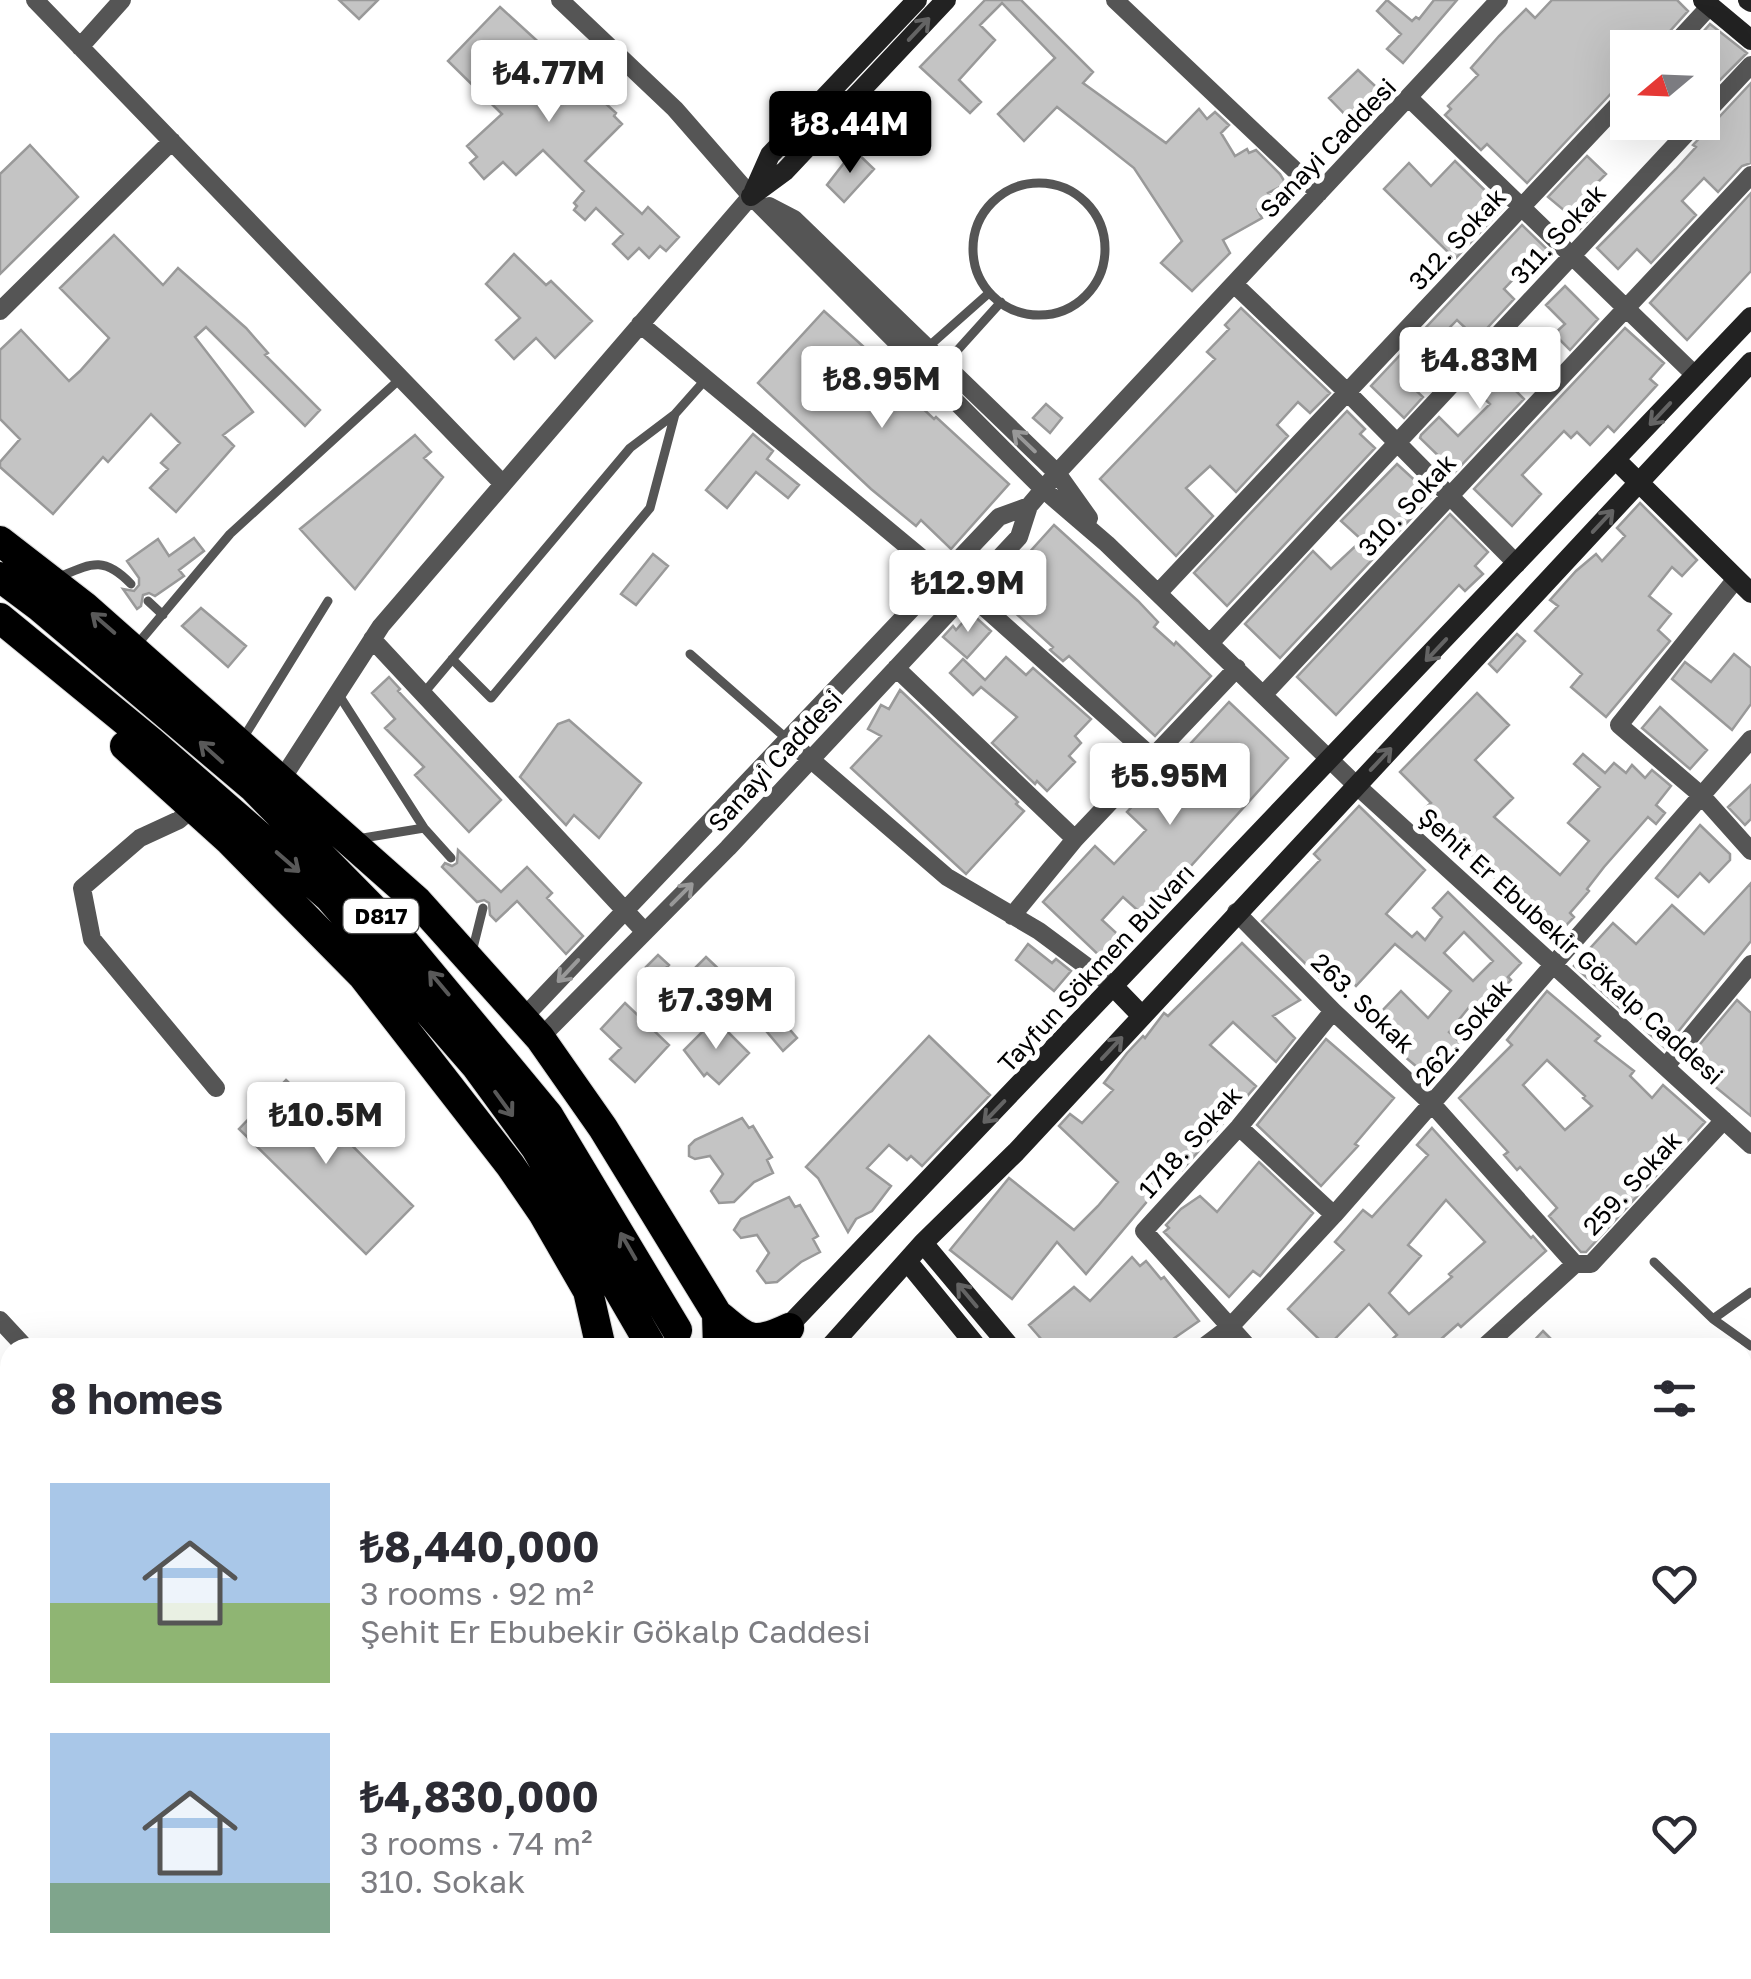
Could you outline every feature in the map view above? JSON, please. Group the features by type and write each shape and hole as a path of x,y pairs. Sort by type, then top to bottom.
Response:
{"highway":[{"path":"0,541 134,650 417,900 531,1028 603,1128 717,1314 749,1338"},
{"name":"D817","path":"0,577 253,787 396,932 548,1115 664,1337 476,1066 329,897 150,741 0,618"},
{"path":"0,626 57,685 230,840 363,976 543,1213 588,1291 599,1338"},
{"path":"588,1291 591,1320 588,1338"},
{"path":"717,1314 718,1338"},
{"path":"768,1338 789,1328"}],"main road":[{"path":"751,196 770,155 917,0"},
{"path":"751,196 785,171 946,0"},
{"path":"1706,3 1751,40"},
{"name":"Tayfun Sökmen Bulvarı","path":"777,1338 1751,318"},
{"path":"837,1338 923,1242 1016,1152 1751,362"},
{"path":"1616,460 1744,586"},
{"path":"1517,564 1540,588"},
{"path":"1113,986 1141,1015"},
{"path":"923,1242 1003,1338"},
{"path":"907,1261 970,1338"}],"street":[{"path":"34,0 502,483"},
{"path":"80,48 122,0"},
{"path":"560,0 675,109 751,196 1044,489 1107,544"},
{"path":"1115,0 1319,194"},
{"name":"Sanayi Caddesi","path":"531,1028 625,910 999,517 1028,506 1499,0"},
{"path":"1685,30 1706,3"},
{"path":"1720,98 1751,65"},
{"path":"1410,99 1696,376"},
{"name":"312. Sokak","path":"1158,592 1610,113"},
{"name":"311. Sokak","path":"1210,642 1680,140"},
{"path":"0,311 172,141"},
{"name":"310. Sokak","path":"1264,694 1751,175"},
{"path":"282,779 372,640 502,483 751,196"},
{"path":"751,196 794,219 945,364 1057,474 1107,544"},
{"path":"1234,284 1348,392 1517,564"},
{"path":"640,324 942,576 967,592 1152,757"},
{"name":"Sanayi Caddesi","path":"531,1028 645,932 810,760 1019,537 1028,506"},
{"name":"Şehit Er Ebubekir Gökalp Caddesi","path":"1107,544 1356,785 1751,1145"},
{"path":"1744,586 1618,726 1701,796 1751,851"},
{"path":"372,640 645,932"},
{"path":"896,668 1075,839"},
{"path":"1012,916 1075,839 1237,668"},
{"path":"787,738 947,877 1039,931 1113,986"},
{"name":"262. Sokak","path":"1215,1338 1230,1327 1433,1105 1751,739"},
{"path":"193,808 179,820 140,838 82,888 92,939 216,1088"},
{"name":"263. Sokak","path":"1236,912 1433,1105 1575,1264"},
{"path":"1666,1066 1751,964"},
{"name":"1718. Sokak","path":"1240,1338 1144,1230 1239,1127 1333,1011"},
{"name":"259. Sokak","path":"1494,1338 1575,1264 1592,1264 1724,1120"},
{"path":"1239,1127 1334,1215"}],"lane":[{"path":"1042,183 1063,187 1082,198 1100,225 1104,257 1098,278 1086,296 1048,315 1026,314 1001,302 989,293 978,274 973,252 975,231 984,210 1000,195 1020,185 1042,183"},
{"path":"928,348 989,293"},
{"path":"945,364 1001,302"},
{"path":"134,650 230,534 402,378"},
{"path":"423,694 630,448 676,414 706,379"},
{"path":"452,660 492,698 650,508 676,414"},
{"path":"51,581 84,566 102,564 114,566 131,584"},
{"path":"148,601 162,615"},
{"path":"240,743 328,601"},
{"path":"690,654 787,738"},
{"path":"337,692 424,828 450,858"},
{"path":"350,840 424,828"},
{"path":"470,960 483,908"},
{"path":"1654,1262 1740,1338"},
{"path":"1714,1319 1751,1292"}],"building":[{"path":"339,0 378,0 359,19"},
{"path":"985,0 1021,0 1093,72 1083,83 1166,143 1199,109 1207,119 1215,112 1229,125 1221,133 1235,156 1247,149 1249,153 1256,150 1280,174 1286,184 1268,193 1273,201 1257,209 1262,218 1223,240 1230,253 1192,291 1161,263 1182,241 1134,168 1057,107 1024,141 998,114 1055,58 1002,3 980,25 995,40 959,80 981,102 970,113 920,67"},
{"path":"1387,0 1412,21 1419,19 1434,0 1457,0 1403,63 1387,49 1401,34 1377,11"},
{"path":"1552,0 1677,0 1688,11 1671,30 1610,30 1610,95 1527,183 1487,144 1481,150 1445,115 1451,109 1448,106 1478,75 1471,68 1499,36 1526,9 1535,18"},
{"path":"500,7 616,113 614,116 622,124 585,161 642,214 648,207 679,237 666,251 660,246 649,258 639,248 628,259 613,244 623,234 596,208 585,220 574,210 574,203 584,191 543,150 516,175 503,162 484,179 470,163 477,157 467,146 502,114 448,61"},
{"path":"1720,32 1747,53 1720,80"},
{"path":"1358,70 1389,99 1359,129 1329,98"},
{"path":"1751,83 1751,163 1742,166 1718,192 1704,178 1682,201 1696,215 1651,263 1637,249 1618,269 1597,248 1676,169 1698,140 1720,140 1720,116"},
{"path":"30,145 78,197 0,274 0,174"},
{"path":"854,150 874,169 844,202 827,185"},
{"path":"1587,156 1606,174 1583,197 1597,211 1577,232 1566,221 1571,216 1548,197"},
{"path":"1455,161 1503,208 1455,259 1384,189 1409,163 1431,186"},
{"path":"1751,193 1751,271 1687,340 1650,303"},
{"path":"1522,225 1554,256 1536,276 1526,266 1504,289 1514,299 1477,339 1457,320 1430,348 1436,354 1408,383 1423,397 1404,418 1371,386"},
{"path":"114,235 163,285 178,268 246,328 268,353 265,355 320,410 305,426 206,327 195,337 253,412 223,435 234,446 176,512 150,488 168,469 161,463 180,443 151,414 108,462 103,457 53,514 0,467 20,439 0,419 0,350 21,330 69,381 80,371 109,338 60,288"},
{"path":"514,254 546,285 551,281 592,321 555,358 536,338 514,359 496,340 520,318 486,284"},
{"path":"1565,286 1598,319 1570,350 1554,334 1565,324 1546,305"},
{"path":"1241,308 1330,393 1310,413 1298,402 1277,425 1288,436 1236,492 1210,466 1186,488 1213,516 1176,556 1100,479 1215,359 1207,352 1229,329 1225,325"},
{"path":"824,311 906,385 902,389 934,419 1009,484 951,549 921,520 916,526 871,489 758,383"},
{"path":"1625,328 1664,363 1650,379 1657,385 1614,432 1608,426 1590,445 1577,432 1571,438 1564,431 1522,475 1541,494 1512,526 1474,489"},
{"path":"1508,343 1528,362 1508,383 1524,399 1455,472 1421,435 1439,417 1458,436 1490,404 1471,386"},
{"path":"1046,404 1062,418 1050,433 1033,418"},
{"path":"1347,411 1365,429 1360,434 1375,448 1227,606 1194,573"},
{"path":"753,434 773,451 767,459 799,485 788,498 756,472 727,508 706,490"},
{"path":"415,435 431,452 424,458 443,477 355,589 300,529"},
{"path":"1397,464 1432,496 1280,658 1245,624 1313,551 1331,569 1362,540 1341,521"},
{"path":"1640,503 1697,560 1682,576 1672,567 1649,596 1671,614 1658,630 1670,641 1606,717 1571,687 1582,674 1535,631 1558,606 1550,600 1576,571 1596,554 1602,561 1625,536 1617,528"},
{"path":"1450,514 1488,552 1475,566 1483,574 1465,591 1459,585 1336,715 1297,677"},
{"path":"1054,525 1138,601 1158,622 1154,627 1211,676 1155,736 1069,656 1063,661 1011,609 1008,612 990,596"},
{"path":"194,538 204,551 179,570 184,576 155,596 143,595 137,609 123,589 134,591 139,585 139,578 127,561 158,539 169,556"},
{"path":"653,554 668,566 636,605 621,594"},
{"path":"201,608 246,646 228,667 182,626"},
{"path":"971,613 991,631 967,658 943,637 953,626 956,630"},
{"path":"1517,634 1525,641 1497,672 1489,664"},
{"path":"1734,654 1751,668 1751,704 1732,730 1672,679 1685,662 1711,682"},
{"path":"1006,657 1026,675 1033,668 1091,719 1075,736 1081,743 1069,756 1075,762 1047,791 992,743 1017,717 981,687 973,695 950,673 963,659 985,680"},
{"path":"389,677 501,800 469,832 415,775 424,767 385,728 395,719 372,693"},
{"path":"900,690 1024,811 966,874 851,768 881,736 868,729 881,705 889,709"},
{"path":"1477,693 1509,725 1475,760 1513,798 1494,817 1560,875 1589,841 1568,823 1600,787 1574,764 1583,754 1605,773 1614,763 1626,773 1632,765 1645,778 1652,770 1671,786 1656,805 1665,813 1656,824 1648,817 1604,867 1570,913 1574,917 1555,937 1496,887 1500,883 1425,808 1431,803 1400,772"},
{"path":"1229,702 1288,758 1145,917 1123,897 1102,920 1125,941 1106,962 1043,902 1095,846 1114,864 1146,830 1127,812"},
{"path":"1660,707 1707,750 1690,769 1642,728"},
{"path":"569,720 641,783 599,838 574,815 566,825 520,777 558,724"},
{"path":"1751,785 1751,819 1745,825 1728,807"},
{"path":"1359,806 1425,870 1386,914 1412,937 1417,932 1425,940 1442,917 1433,908 1448,892 1521,963 1508,977 1511,980 1478,1014 1470,1006 1449,1032 1460,1042 1430,1078 1391,1045 1401,1033 1380,1013 1401,991 1428,1018 1451,991 1395,944 1356,986 1339,970 1326,984 1262,921 1320,860 1314,854","holes":["1464,932 1493,961 1473,981 1444,953"]},
{"path":"1700,825 1730,854 1730,860 1709,882 1700,873 1678,897 1656,878"},
{"path":"458,850 501,892 527,867 552,893 547,898 583,936 566,954 517,901 496,921 490,915 489,903 477,902 442,867 445,863 457,863"},
{"path":"1751,883 1751,941 1665,1048 1626,1005 1622,1010 1574,966 1613,923 1636,944 1672,905 1704,934"},
{"path":"1242,943 1300,1000 1273,1016 1295,1038 1276,1062 1233,1022 1210,1045 1256,1086 1182,1170 1177,1166 1086,1274 1057,1242 1012,1299 950,1250 1009,1178 1074,1230 1098,1206 1118,1182 1059,1126 1070,1114 1082,1123 1113,1090 1104,1083 1127,1053 1145,1038 1164,1013 1168,1016"},
{"path":"1028,944 1052,963 1056,959 1071,971 1054,991 1016,960"},
{"path":"658,955 669,965 657,977 646,967"},
{"path":"706,957 744,993 724,1013 686,977"},
{"path":"1547,991 1600,1036 1595,1041 1634,1071 1630,1076 1652,1098 1663,1085 1705,1122 1586,1252 1581,1252 1549,1216 1557,1208 1520,1167 1517,1170 1504,1155 1508,1152 1459,1098 1512,1045 1507,1040","holes":["1547,1060 1592,1106 1565,1130 1523,1085"]},
{"path":"1737,1000 1751,1013 1751,1116 1685,1062"},
{"path":"766,1002 797,1038 783,1051 752,1014"},
{"path":"625,1003 669,1045 635,1082 610,1059 621,1048 601,1029"},
{"path":"715,1019 749,1053 719,1084 707,1073 704,1076 684,1050"},
{"path":"929,1036 990,1095 922,1166 889,1145 867,1168 891,1186 872,1211 856,1219 848,1232 818,1178 806,1167"},
{"path":"1326,1039 1394,1098 1321,1186 1257,1125"},
{"path":"286,1080 413,1206 366,1254 239,1129"},
{"path":"742,1118 749,1128 753,1126 772,1157 767,1160 773,1173 754,1182 734,1202 719,1203 711,1191 723,1174 710,1156 689,1156 689,1146"},
{"path":"1432,1128 1546,1251 1461,1327 1458,1324 1442,1338 1394,1338 1397,1335 1369,1304 1336,1338 1318,1338 1288,1309 1344,1250 1335,1242 1363,1210 1372,1217 1428,1155 1417,1145","holes":["1446,1200 1485,1242 1449,1274 1452,1277 1409,1314 1389,1293 1421,1256 1408,1245"]},
{"path":"1259,1162 1313,1213 1260,1276 1253,1271 1229,1297 1164,1232 1181,1209 1200,1196 1217,1212"},
{"path":"789,1197 795,1207 800,1205 818,1236 813,1239 820,1252 777,1282 766,1283 757,1271 769,1253 757,1235 741,1238 734,1230 741,1219"},
{"path":"1132,1257 1140,1266 1146,1261 1161,1279 1164,1277 1199,1321 1174,1338 1040,1338 1029,1325 1074,1287 1090,1301"}]}
